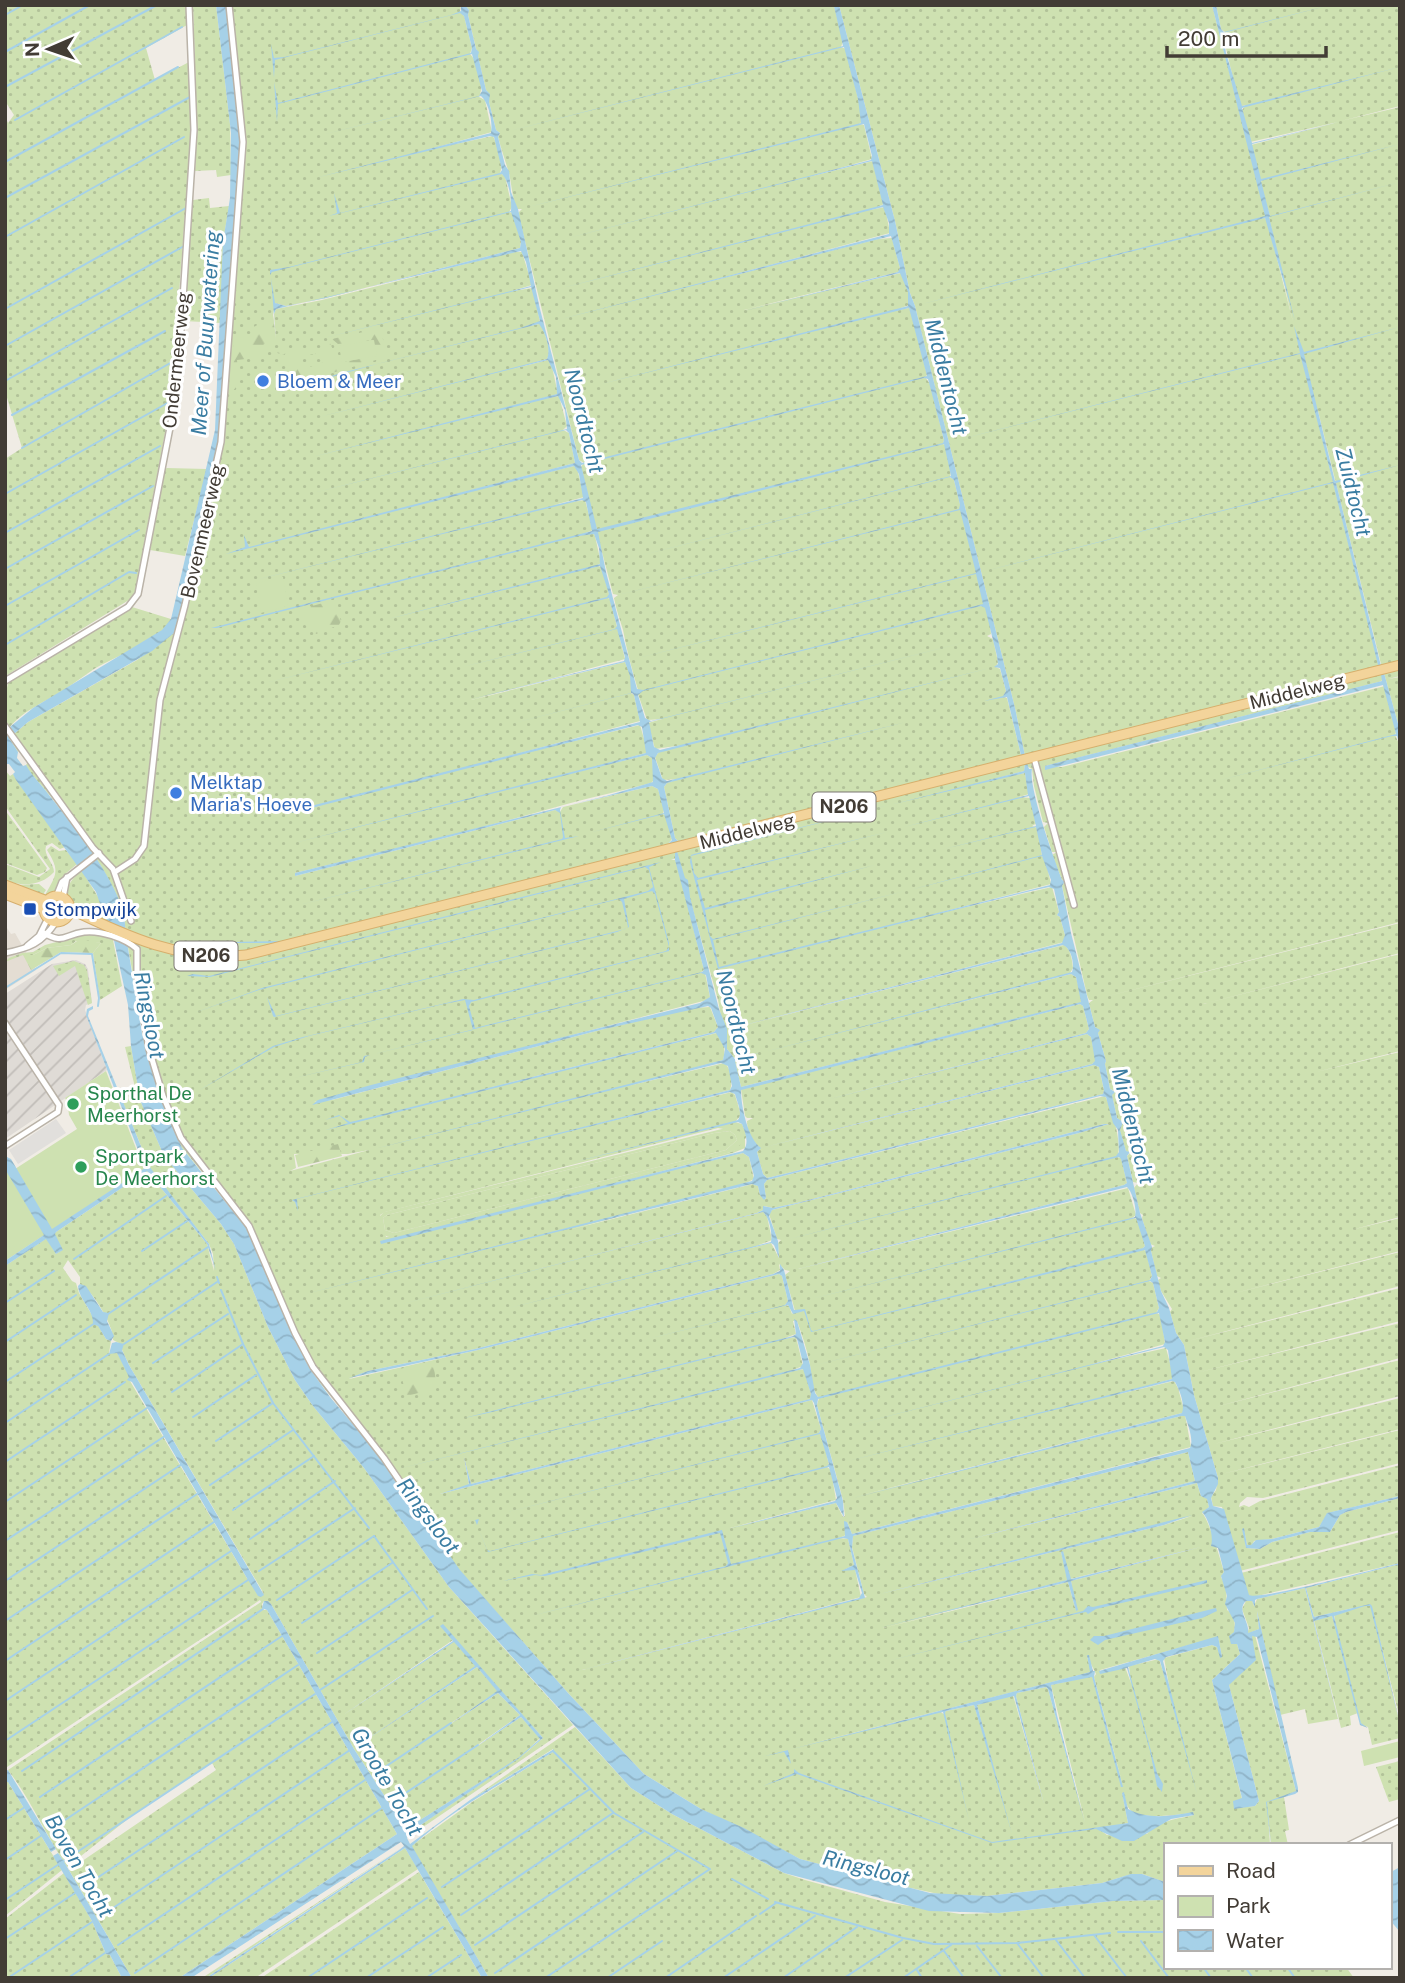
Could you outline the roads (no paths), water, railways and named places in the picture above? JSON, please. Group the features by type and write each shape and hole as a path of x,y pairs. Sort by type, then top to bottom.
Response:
{"main road":[{"name":"Middelweg","path":"68,914 127,939 192,955 229,957 266,951 1400,665"},
{"path":"5,885 52,908"},
{"path":"5,894 68,914"},
{"name":"N206","path":"52,908 68,914"}],"street":[{"name":"Ondermeerweg","path":"5,681 128,607 138,594 177,391 194,130 189,5"},
{"name":"Bovenmeerweg","path":"115,872 138,857 144,846 160,700 185,605 219,452 243,158 242,112 229,5"},
{"path":"7,730 96,855 115,872 131,920"},
{"path":"1034,758 1074,905"},
{"path":"6,953 24,947 45,933 52,908 67,877 96,855"},
{"path":"45,933 62,940 81,932 111,933"},
{"path":"127,939 138,951 137,975 152,1060 181,1139 250,1226 295,1333 313,1367 379,1451 414,1502"},
{"path":"5,1023 58,1105 58,1112 5,1146"},
{"path":"1353,1843 1400,1820"}],"water":[{"path":"216,5 227,5 240,158 217,454 181,612 174,633 152,651 28,722 14,734 11,732 7,735 18,752 17,758 23,766 26,765 84,841 118,897 124,915 142,1033 161,1099 182,1148 248,1230 296,1342 310,1369 330,1397 377,1453 460,1570 568,1693 644,1774 701,1809 744,1828 800,1859 930,1893 987,1896 1102,1883 1131,1874 1142,1874 1164,1882 1164,1900 1113,1901 999,1913 929,1911 784,1873 672,1814 631,1788 449,1587 364,1468 313,1406 295,1380 268,1327 234,1244 221,1224 164,1156 140,1100 131,1046 128,1005 110,922 105,918 96,892 16,780 13,774 15,772 9,764 5,764 5,731 33,708 162,630 171,619 215,430 223,242 230,198 231,133"},
{"path":"461,5 465,5 469,10 476,49 479,52 486,90 490,94 489,102 496,130 500,133 498,137 509,171 511,192 518,209 540,309 579,460 582,463 927,376 909,308 601,384 908,306 908,292 900,273 744,311 898,272 900,268 891,236 561,319 889,234 889,223 883,207 562,288 883,205 872,161 568,238 871,160 864,124 528,207 861,123 858,99 844,47 509,131 843,46 834,6 839,5 895,221 910,293 1025,756 1021,755 1007,697 984,701 1003,696 1006,691 1000,668 994,667 998,664 997,656 985,608 981,606 643,691 638,695 645,718 651,721 982,638 649,722 654,747 660,750 990,668 658,753 655,758 662,778 667,781 906,722 667,783 664,787 675,838 678,841 1004,760 277,943 177,943 282,941 668,844 672,840 664,814 592,832 664,813 658,789 652,786 569,805 653,782 652,758 647,755 298,842 646,753 642,727 638,725 292,813 291,811 640,722 632,693 479,732 631,693 630,676 625,662 471,699 624,661 617,629 462,667 615,629 617,626 609,598 269,682 607,597 609,594 600,566 388,619 600,564 599,548 594,534 211,628 592,531 586,502 582,500 255,580 583,498 579,474 574,466 226,554 245,547 244,535 249,547 575,463 569,433 566,430 317,492 567,429 565,410 558,396 316,456 557,394 556,377 548,360 319,417 547,359 547,342 539,324 377,364 276,393 341,373 540,321 531,287 328,337 531,286 521,251 366,288 520,248 521,242 511,212 272,272 270,275 270,270 511,211 508,186 502,174 329,216 337,213 334,193 340,213 500,173 502,170 494,137 490,136 319,177 491,133 490,113 481,96 321,135 479,96 482,91 472,54 278,104 277,122 274,82 278,103 471,53 464,16 460,13 275,60 274,78 271,44 274,58 284,57 451,15 461,11","holes":["928,379 943,443 597,529 581,465","944,444 951,476 635,557 950,477 954,480 959,509 622,594 960,510 976,573 642,657 976,574 983,604 643,690 637,689 598,532"]},
{"path":"1212,5 1216,5 1224,32 1330,5 1223,33 1226,53 1242,106 1400,67 1242,108 1252,143 1339,122 1252,144 1261,179 1400,144 1261,181 1270,216 1400,182 1269,217 1295,321 1265,218 922,304 1265,216"},
{"path":"271,278 275,303 286,306 303,303 276,309 276,341"},
{"path":"1294,326 1304,352 1400,327 1304,354 1335,481 1400,465 1336,483 1381,666 1378,665 1333,483 989,570 1333,482 1300,354 957,440 1300,353"},
{"path":"1384,673 1400,731 1400,746 1397,736 1392,736 1217,781 1396,734 1383,685 1045,770 1045,766 1056,763 1382,681 1381,674"},
{"path":"1027,763 1029,769 1032,769 1034,791 1048,840 1062,880 1065,881 1062,886 1071,933 1095,1027 1100,1030 1098,1033 1110,1089 1115,1092 1112,1095 1117,1118 1123,1122 1120,1130 1126,1151 1130,1152 1127,1156 1140,1213 1152,1247 1161,1291 1176,1333 1184,1345 1194,1395 1218,1478 1211,1498 1213,1506 1224,1509 1249,1595 1258,1596 1296,1589 1400,1563 1400,1566 1306,1588 1314,1617 1370,1604 1372,1606 1400,1724 1370,1606 1334,1616 1361,1723 1368,1728 1360,1725 1332,1616 1314,1621 1340,1727 1305,1588 1257,1599 1255,1607 1252,1601 1246,1601 1243,1605 1248,1633 1259,1629 1257,1611 1298,1788 1295,1794 1267,1802 1271,1843 1266,1802 1296,1791 1257,1637 1252,1636 1256,1660 1229,1685 1259,1801 1255,1806 1234,1809 1233,1801 1242,1798 1212,1680 1240,1654 1237,1644 1231,1644 1229,1636 1234,1632 1235,1623 1225,1604 1227,1596 1221,1576 1224,1572 1218,1548 1211,1546 1210,1527 1202,1512 1209,1507 1207,1499 1201,1496 1197,1483 970,1539 1195,1481 1188,1452 853,1536 852,1548 865,1598 578,1671 859,1598 862,1593 855,1570 841,1571 854,1565 848,1539 843,1538 531,1616 726,1566 728,1563 720,1533 545,1576 535,1575 503,1581 532,1574 541,1575 722,1530 731,1564 845,1536 844,1521 852,1534 1190,1448 1189,1428 1185,1416 1181,1416 853,1498 1182,1413 1182,1398 1172,1381 848,1461 1172,1379 1168,1350 1164,1347 849,1426 1163,1346 1165,1342 1159,1313 818,1399 817,1405 843,1501 844,1517 836,1503 728,1529 835,1501 837,1498 829,1467 488,1552 487,1550 827,1466 829,1464 820,1434 479,1519 477,1525 475,1520 819,1433 821,1429 812,1400 440,1494 469,1484 464,1457 471,1484 810,1399 811,1394 803,1369 398,1469 800,1368 803,1363 797,1339 794,1337 464,1418 793,1336 796,1334 794,1319 797,1321 818,1397 1157,1312 1159,1308 1153,1283 1150,1281 816,1365 1150,1280 1152,1276 1145,1250 811,1332 804,1311 793,1314 788,1305 647,1339 785,1305 788,1301 782,1276 779,1274 478,1350 349,1378 368,1371 475,1349 773,1274 780,1271 780,1264 794,1310 805,1309 813,1331 1145,1246 1136,1218 811,1299 1135,1217 1134,1201 1127,1187 798,1269 1124,1185 1127,1183 1119,1157 789,1239 1116,1156 1119,1152 1118,1130 1113,1123 1106,1097 1100,1096 767,1180 764,1184 764,1200 758,1186 752,1184 309,1293 752,1181 754,1176 749,1157 743,1153 381,1244 380,1241 743,1151 746,1138 742,1124 738,1122 574,1162 738,1120 740,1111 735,1094 730,1092 297,1199 298,1211 292,1200 244,1212 730,1090 732,1086 728,1066 721,1063 374,1149 723,1060 725,1049 716,1033 326,1130 348,1123 340,1116 325,1120 339,1115 350,1122 355,1121 714,1032 718,1027 708,1006 600,1030 312,1105 318,1100 371,1085 700,1003 710,997 706,975 701,973 473,1030 465,1000 444,1004 274,1047 198,1091 273,1046 303,1037 463,999 474,1000 666,951 669,947 669,951 471,1002 469,1006 475,1028 702,972 704,970 675,860 677,851 688,880 719,1009 727,1029 727,1049 735,1059 759,1053 735,1061 741,1087 1081,1002 1076,977 1071,974 764,1052 1072,972 1072,957 1063,945 732,1028 1062,943 1065,935 1057,915 1059,912 1054,889 1049,887 1031,891 718,969 690,862 691,855 694,854 889,805 691,856 694,873 698,878 887,832 697,880 705,908 875,865 705,910 713,939 905,891 713,940 719,967 1050,885 1051,880 1042,856 910,890 1042,855 1036,827 944,849 1036,826 1029,796 904,827 1028,795 1025,773 894,804 1024,771","holes":["1080,1004 1083,1006 1089,1029 1086,1033 826,1100 1087,1034 1091,1037 1095,1061 1092,1064 765,1147 1094,1065 1099,1067 1103,1094 767,1178 763,1174 757,1152 761,1148 752,1138 746,1122 741,1090"]},
{"path":"561,807 565,838 579,836 303,904 562,839 560,813 555,810 295,876 295,873"},
{"path":"661,862 649,867 669,947 652,891 624,899 629,927 626,928 628,927 622,902 619,899 259,990 194,1013 262,988 648,891 653,887 649,870 645,867 210,977 187,976 209,976"},
{"path":"623,929 274,1017 267,997 276,1016"},
{"path":"93,1006 88,1016 149,1166 209,1244 216,1271 207,1244 147,1171 56,1232 63,1250 56,1254 46,1239 5,1266 5,1261 44,1235 5,1169 5,1156 11,1159 52,1229 145,1168 86,1015 87,1009"},
{"path":"1109,1124 772,1210 769,1216 778,1241 779,1258 771,1243 461,1320 771,1242 770,1226 763,1212 398,1305 757,1213 763,1210 763,1206 773,1208 797,1203"},
{"path":"80,1284 86,1286 103,1312 109,1313 107,1321 114,1336 111,1341 93,1324 79,1291"},
{"path":"112,1343 124,1344 122,1350 129,1365 264,1595 261,1597 248,1580 132,1382 127,1380 129,1377 117,1353 109,1354"},
{"path":"1400,1496 1340,1515 1330,1532 1310,1532 1272,1542 1260,1549 1246,1548 1244,1528 1247,1545 1251,1545 1256,1540 1272,1539 1319,1527 1327,1513"},
{"path":"1192,1515 1164,1525 880,1594"},
{"path":"1201,1547 1071,1581 1078,1610 1076,1611 1068,1582 882,1627 1067,1580 1061,1552 1063,1551 1071,1579"},
{"path":"1207,1580 1207,1583 1096,1609 1088,1614 1086,1612 1072,1615 888,1661 1083,1611 1088,1606"},
{"path":"264,1601 271,1604 354,1749 406,1829 518,1758 540,1739 521,1717 476,1747 520,1715 498,1693 449,1725 497,1691 477,1667 360,1744 475,1666 454,1642 343,1715 453,1641 440,1626 443,1624 543,1738 518,1759 412,1831 407,1838 410,1844 470,1800 554,1749 462,1808 412,1846 489,1978 482,1978 405,1848 206,1978 399,1850 404,1846 401,1842 191,1978 179,1978 397,1834 267,1610 262,1608"},
{"path":"1216,1608 1217,1611 1202,1618 1105,1640 1098,1645 1090,1640 1094,1636 1104,1636"},
{"path":"1218,1636 1220,1658 1217,1647 1212,1645 1166,1657 1163,1661 1197,1794 1160,1661 1155,1659 1128,1667 1157,1773 1163,1784 1162,1792 1157,1786 1127,1668 1100,1674 1099,1671"},
{"path":"1089,1655 1123,1787 1092,1677 1051,1685 1085,1824 1046,1687 1017,1693 1016,1696 1044,1804 1014,1696 977,1705 1012,1834 974,1705 945,1713 969,1821 943,1712 792,1749 1090,1672"},
{"path":"788,1750 791,1764 784,1752 765,1756"},
{"path":"794,1769 992,1842 1128,1823 1122,1793 1124,1792 1128,1809 1143,1815 1193,1812 1194,1815 1171,1819 1134,1841 1122,1841 1096,1829 992,1843 797,1774 763,1786 794,1773"},
{"path":"8,1770 56,1849 51,1852 8,1782 5,1782 5,1771"},
{"path":"58,1853 132,1978 122,1978 110,1955 106,1954 92,1921 53,1856"},
{"path":"1400,1867 1400,1932 1391,1921 1391,1872"}],"waterway":[{"path":"5,15 23,5"},
{"path":"5,52 90,5"},
{"path":"5,87 157,5"},
{"path":"15,120 182,27"},
{"path":"5,162 178,67"},
{"path":"5,198 190,97"},
{"path":"5,237 184,137"},
{"path":"5,309 186,208"},
{"path":"5,346 184,246"},
{"path":"5,381 172,288"},
{"path":"12,415 165,331"},
{"path":"22,448 172,362"},
{"path":"5,494 171,401"},
{"path":"5,533 160,446"},
{"path":"5,569 153,486"},
{"path":"5,606 139,530"},
{"path":"5,645 129,572 136,573"},
{"path":"5,988 61,953 92,954 98,1006"},
{"path":"74,1259 166,1196"},
{"path":"142,1251 187,1221"},
{"path":"108,1314 208,1247"},
{"path":"5,1303 54,1271"},
{"path":"217,1277 219,1283"},
{"path":"124,1344 217,1282"},
{"path":"221,1290 243,1344 273,1403 369,1528"},
{"path":"5,1342 76,1295"},
{"path":"153,1363 228,1314"},
{"path":"5,1382 95,1323"},
{"path":"172,1392 243,1344"},
{"path":"5,1423 109,1354"},
{"path":"193,1417 256,1375"},
{"path":"5,1462 125,1382"},
{"path":"216,1441 273,1403"},
{"path":"5,1502 147,1408"},
{"path":"210,1485 293,1430"},
{"path":"5,1541 165,1436"},
{"path":"233,1510 314,1456"},
{"path":"5,1581 182,1464"},
{"path":"250,1539 335,1481"},
{"path":"5,1621 200,1492"},
{"path":"259,1571 355,1508"},
{"path":"5,1661 214,1522"},
{"path":"374,1536 427,1609"},
{"path":"277,1600 374,1536"},
{"path":"5,1701 231,1551"},
{"path":"302,1623 392,1563"},
{"path":"5,1741 248,1580"},
{"path":"317,1653 412,1590"},
{"path":"22,1771 263,1609"},
{"path":"320,1690 433,1616"},
{"path":"40,1797 282,1636"},
{"name":"Boven Tocht","path":"56,1826 298,1665"},
{"name":"Boven Tocht","path":"5,1900 315,1694"},
{"name":"Boven Tocht","path":"85,1886 332,1722"},
{"name":"Groote Tocht","path":"376,1773 451,1723"},
{"name":"Groote Tocht","path":"392,1802 478,1745"},
{"path":"101,1916 350,1750"},
{"path":"545,1978 710,1869 614,1813 553,1751"},
{"name":"Groote Tocht","path":"118,1945 365,1780"},
{"path":"442,1887 590,1789"},
{"path":"5,1820 25,1807"},
{"name":"Groote Tocht","path":"135,1973 382,1808"},
{"path":"461,1915 613,1813"},
{"path":"475,1945 643,1832"},
{"name":"Boven Tocht","path":"5,1860 42,1835"},
{"path":"495,1973 677,1851"},
{"path":"732,1879 768,1899"},
{"name":"Boven Tocht","path":"5,1939 75,1893"},
{"path":"307,1978 427,1898"},
{"path":"775,1902 903,1938 934,1944 1017,1943 1110,1933"},
{"path":"760,1914 776,1903"},
{"path":"665,1978 756,1916"},
{"path":"723,1978 815,1916"},
{"name":"Boven Tocht","path":"8,1978 92,1922"},
{"path":"366,1978 443,1927"},
{"path":"783,1978 857,1927"},
{"path":"1118,1932 1164,1932"},
{"path":"1094,1935 1127,1978"},
{"path":"844,1978 902,1940"},
{"path":"1056,1940 1085,1978"},
{"path":"607,1978 662,1941"},
{"path":"1141,1941 1169,1978"},
{"path":"1017,1943 1044,1978"},
{"path":"903,1978 951,1945"},
{"path":"977,1946 1002,1978"},
{"path":"944,1951 964,1978"},
{"path":"68,1978 105,1953"},
{"path":"426,1978 461,1955"},
{"path":"1204,1969 1211,1978"},
{"path":"1246,1969 1253,1978"},
{"path":"1288,1969 1295,1978"},
{"path":"917,1970 922,1978"}],"place":[{"name":"Bloem & Meer","path":"263,381"},
{"name":"Melktap Maria's Hoeve","path":"176,793"},
{"name":"Stompwijk","path":"30,909"},
{"name":"Sporthal De Meerhorst","path":"73,1104"},
{"name":"Sportpark De Meerhorst","path":"81,1167"}],"water label":[{"name":"Meer of Buurwatering","path":"206,333"},
{"name":"Middentocht","path":"946,377"},
{"name":"Noordtocht","path":"584,421"},
{"name":"Zuidtocht","path":"1353,492"},
{"name":"Ringsloot","path":"149,1015"},
{"name":"Noordtocht","path":"736,1022"},
{"name":"Middentocht","path":"1133,1126"},
{"name":"Ringsloot","path":"428,1516"},
{"name":"Ringsloot","path":"866,1868"}]}
